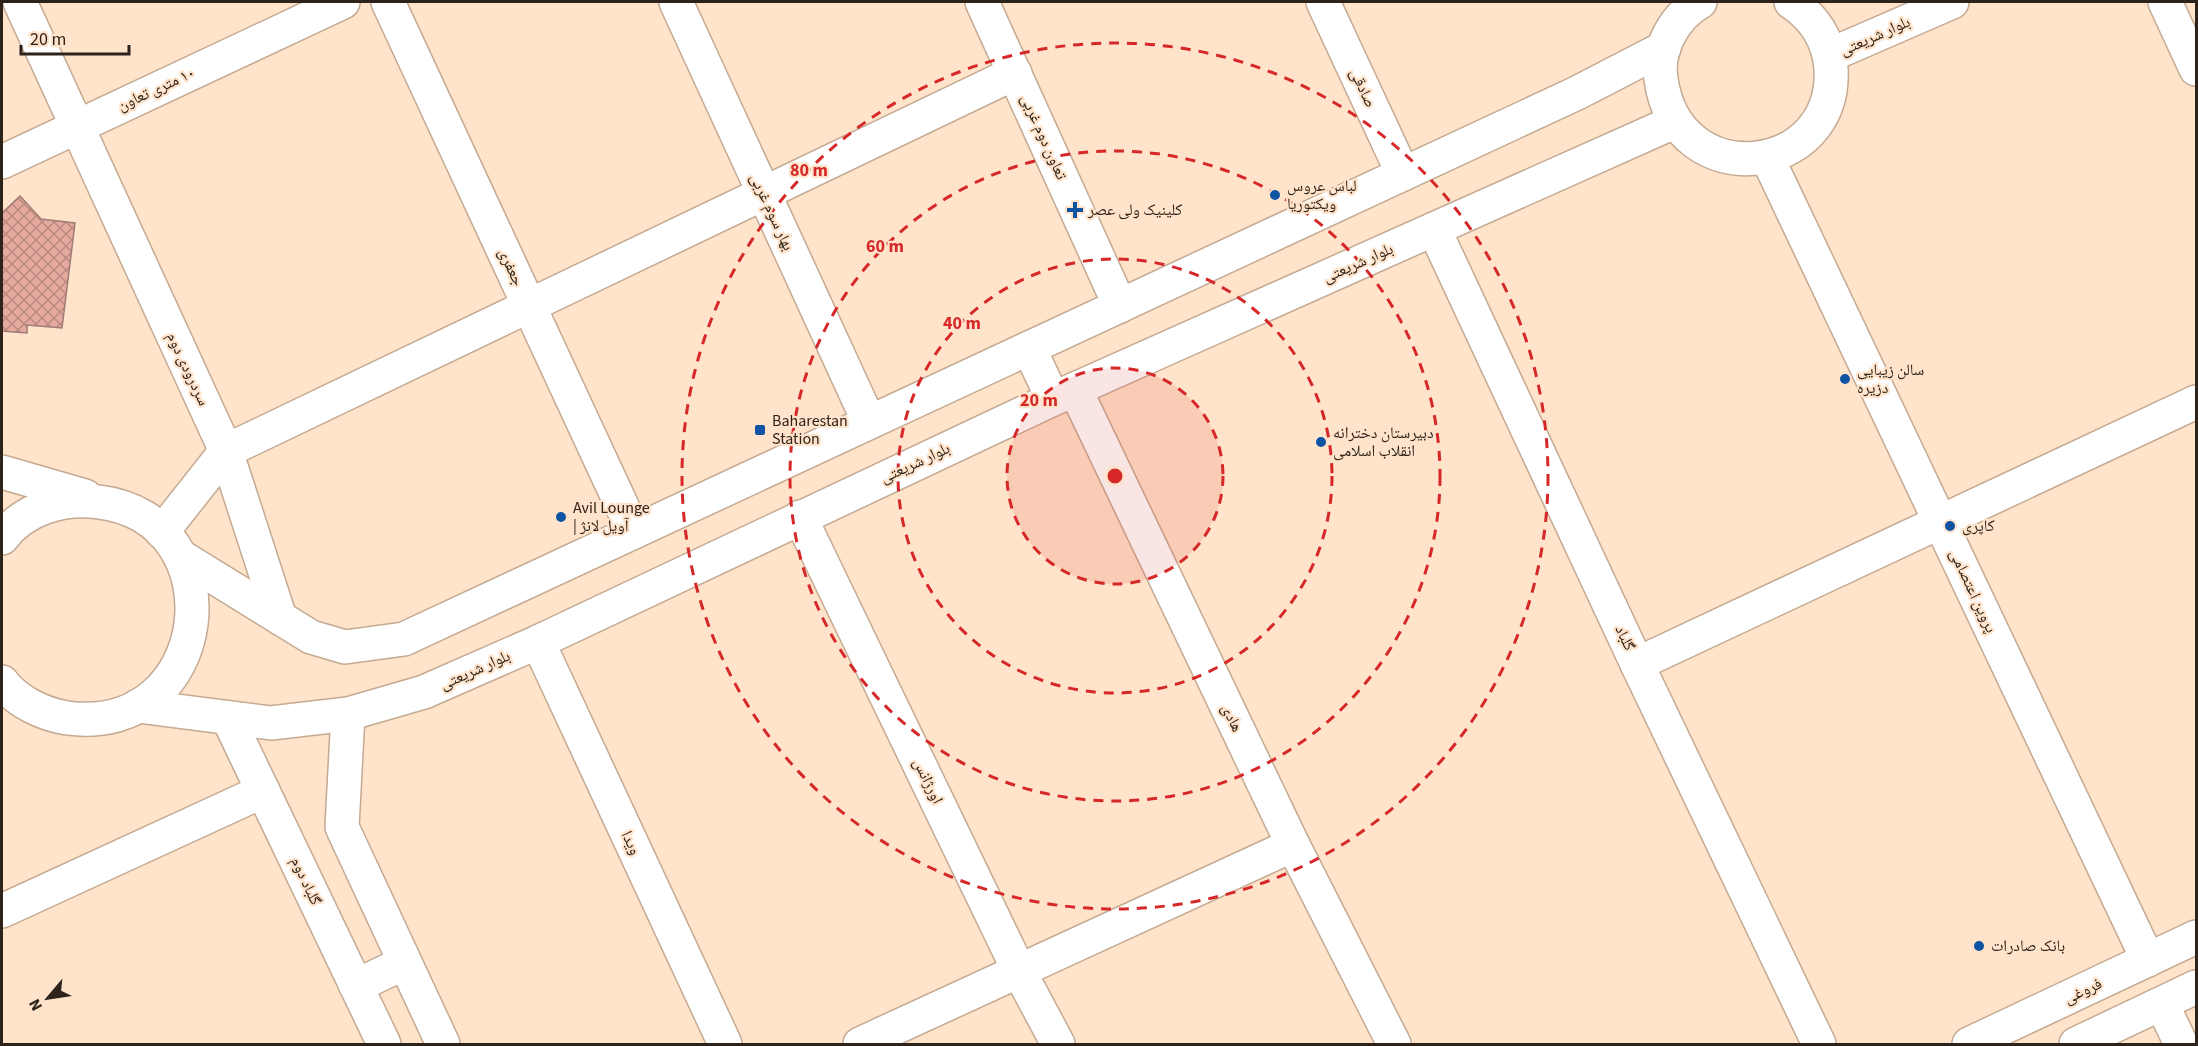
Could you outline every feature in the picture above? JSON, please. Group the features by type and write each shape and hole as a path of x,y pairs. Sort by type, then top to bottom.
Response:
{"street":[{"name":"سردرودی دوم","path":"20,2 226,451 280,618"},
{"name":"١٠ متری تعاون","path":"2,162 343,2"},
{"name":"جعفری","path":"388,2 634,532"},
{"name":"بهار سوم غربی","path":"676,2 869,422"},
{"name":"تعاون دوم غربی","path":"982,2 1120,306"},
{"name":"صادقی","path":"1323,2 1403,174"},
{"path":"1693,3 1675,25 1664,48 1660,73 1663,98 1674,122 1692,141 1715,154 1741,160 1767,157 1792,147 1812,130 1825,107 1832,82 1830,55 1821,32 1806,12 1791,2"},
{"name":"بلوار شریعتى","path":"1830,55 1952,2"},
{"path":"2165,2 2196,69"},
{"path":"2,472 113,504 139,515 171,544 311,637 345,647 404,639 1577,93 1664,48"},
{"path":"171,544 226,451 1015,73"},
{"name":"بلوار شریعتى","path":"138,706 271,723 348,714 424,692 538,642 1064,394 1674,122"},
{"name":"پروین اعتصامى","path":"1767,157 2148,960"},
{"name":"گلباد","path":"1434,229 1637,664 1819,1044"},
{"name":"هادی","path":"1029,348 1064,394 1394,1044"},
{"path":"1637,664 2196,402"},
{"path":"2,538 29,514 56,503 84,500 113,504"},
{"name":"اورژانس","path":"800,517 1019,970 1058,1044"},
{"path":"3,686 28,705 64,717 83,720 112,717 138,706 161,689 173,674 190,639 194,611 190,582 171,544"},
{"name":"ویدا","path":"538,642 725,1044"},
{"path":"348,714 342,827 443,1044"},
{"name":"گلباد دوم","path":"228,718 384,1044"},
{"path":"2,911 263,791"},
{"path":"861,1044 1293,845"},
{"name":"فروغى","path":"1969,1044 2196,937"},
{"path":"356,986 404,963"},
{"path":"2076,1044 2196,987"},
{"path":"2162,1004 2181,1044"}],"building":[{"path":"20,196 41,219 75,223 62,328 27,325 27,333 2,331 2,213"}],"place":[{"name":"لباس عروس ويكتوريا","path":"1275,195"},
{"name":"کلینیک ولی عصر","path":"1075,210"},
{"name":"سالن زیبایی دزیره","path":"1845,379"},
{"name":"Baharestan Station","path":"760,430"},
{"name":"دبیرستان دخترانه انقلاب اسلامی","path":"1321,442"},
{"name":"Avil Lounge | آویل لانژ","path":"561,517"},
{"name":"کاپری","path":"1950,526"},
{"name":"بانک صادرات","path":"1979,946"}]}
